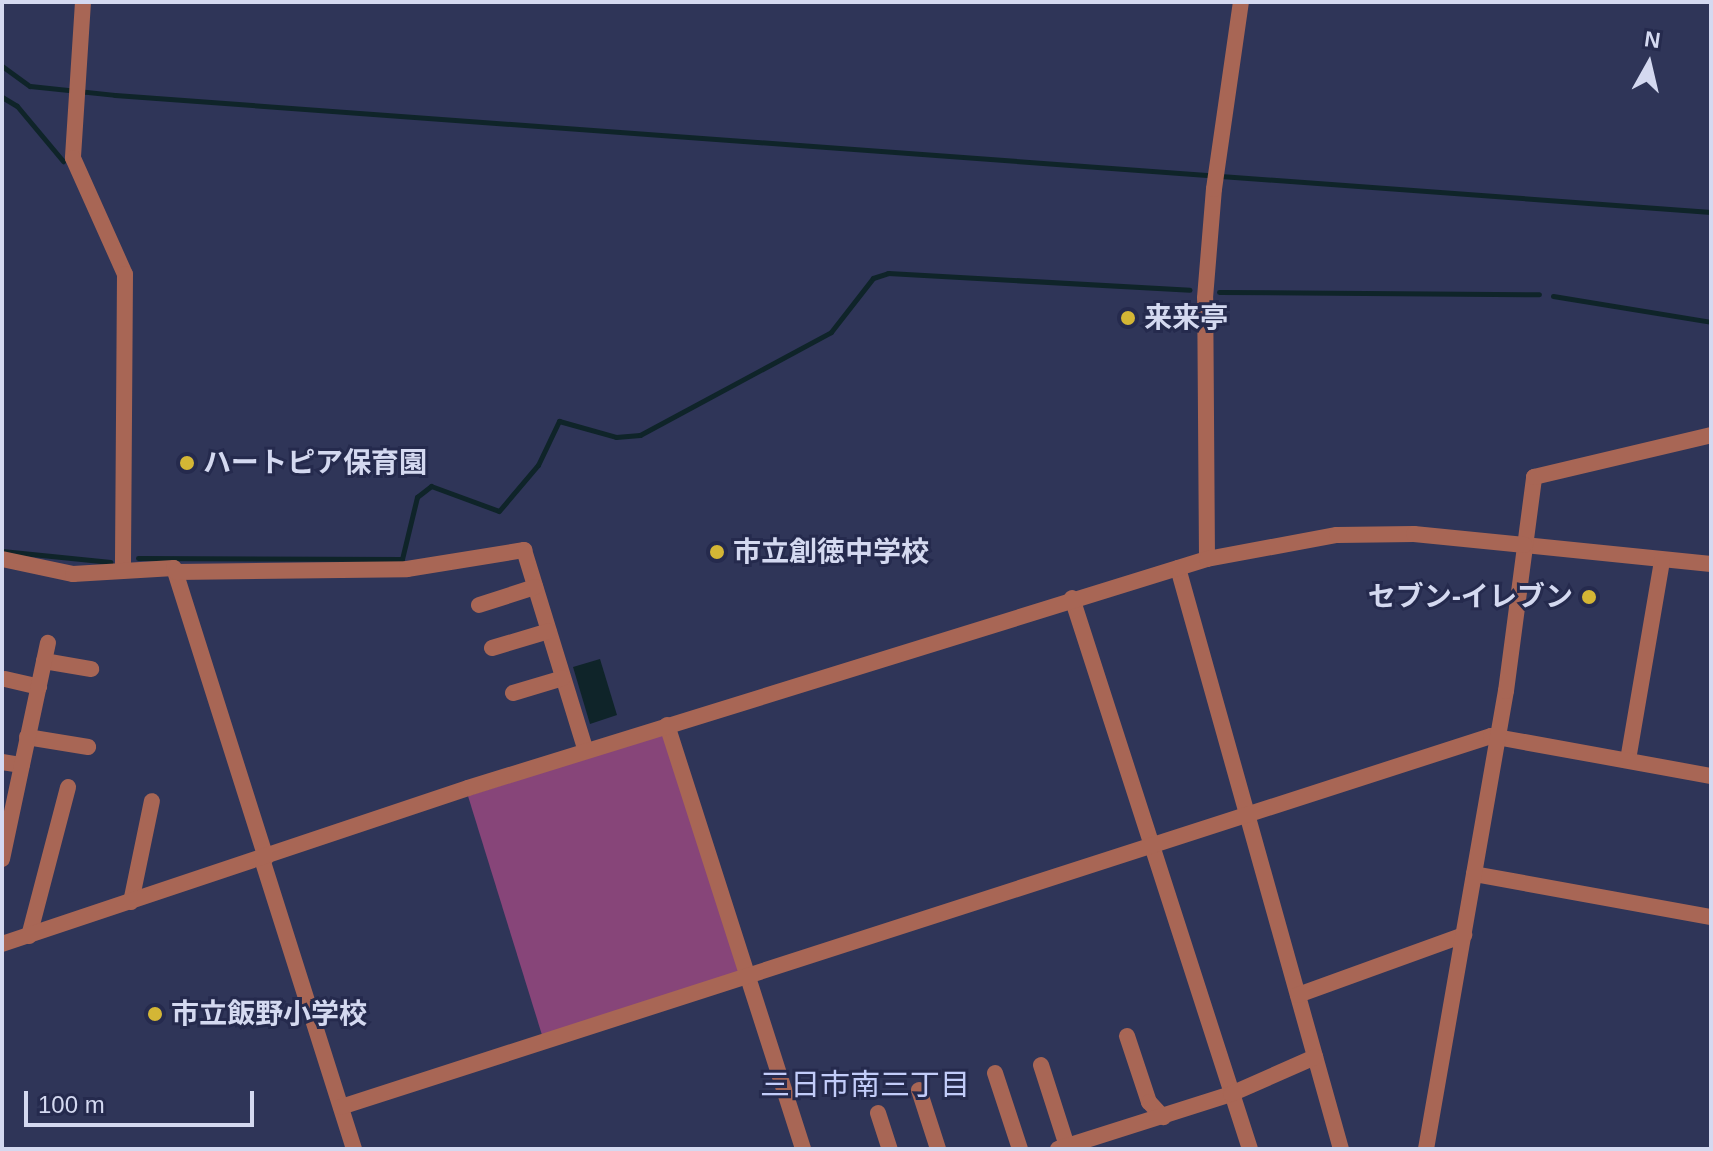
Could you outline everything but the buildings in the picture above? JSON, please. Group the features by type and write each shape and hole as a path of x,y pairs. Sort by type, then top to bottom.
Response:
{"street":[{"path":"83,2 73,158 125,274 123,568"},
{"path":"1207,559 1205,298 1217,167 1241,2"},
{"path":"1426,1149 1497,736 1534,477 1711,435"},
{"path":"2,944 667,725 1207,559 1337,535 1414,534 1711,564"},
{"path":"2,559 73,574 123,568 176,572 407,569 524,550 586,751"},
{"path":"1628,760 1662,561"},
{"path":"1178,568 1341,1149"},
{"path":"176,572 354,1149"},
{"path":"479,605 535,587"},
{"path":"1072,598 1250,1149"},
{"path":"492,648 549,631"},
{"path":"2,859 6,812 22,765 48,643"},
{"path":"44,661 91,669"},
{"path":"513,693 563,678"},
{"path":"5,679 39,687"},
{"path":"667,725 803,1149"},
{"path":"341,1107 1497,736 1711,776"},
{"path":"27,737 88,747"},
{"path":"2,762 22,765"},
{"path":"29,936 68,787"},
{"path":"131,902 152,801"},
{"path":"1474,874 1711,917"},
{"path":"1298,995 1464,935"},
{"path":"1127,1036 1149,1102 1163,1117"},
{"path":"1041,1065 1062,1148 1231,1094 1315,1057"},
{"path":"995,1073 1020,1149"},
{"path":"919,1090 938,1149"},
{"path":"878,1113 890,1149"}],"shaded area":[{"path":"600,659 617,715 590,724 573,667"},
{"path":"665,733 742,974 542,1035 468,796"}],"waterway":[{"path":"2,66 30,86 115,95 1711,212"},
{"path":"2,97 17,106 63,161"},
{"path":"138,558 402,559 417,497 431,486 499,511 538,465 559,421 616,437 640,435 831,332 873,278 888,273 1190,290"},
{"path":"1219,292 1539,294"},
{"path":"1553,296 1711,322"},
{"path":"2,551 110,562"}],"place":[{"name":"来来亭","path":"1128,318"},
{"name":"ハートピア保育園","path":"187,463"},
{"name":"市立創徳中学校","path":"717,552"},
{"name":"セブン-イレブン","path":"1589,597"},
{"name":"市立飯野小学校","path":"155,1014"}],"district":[{"name":"三日市南三丁目","path":"865,1085"}]}
